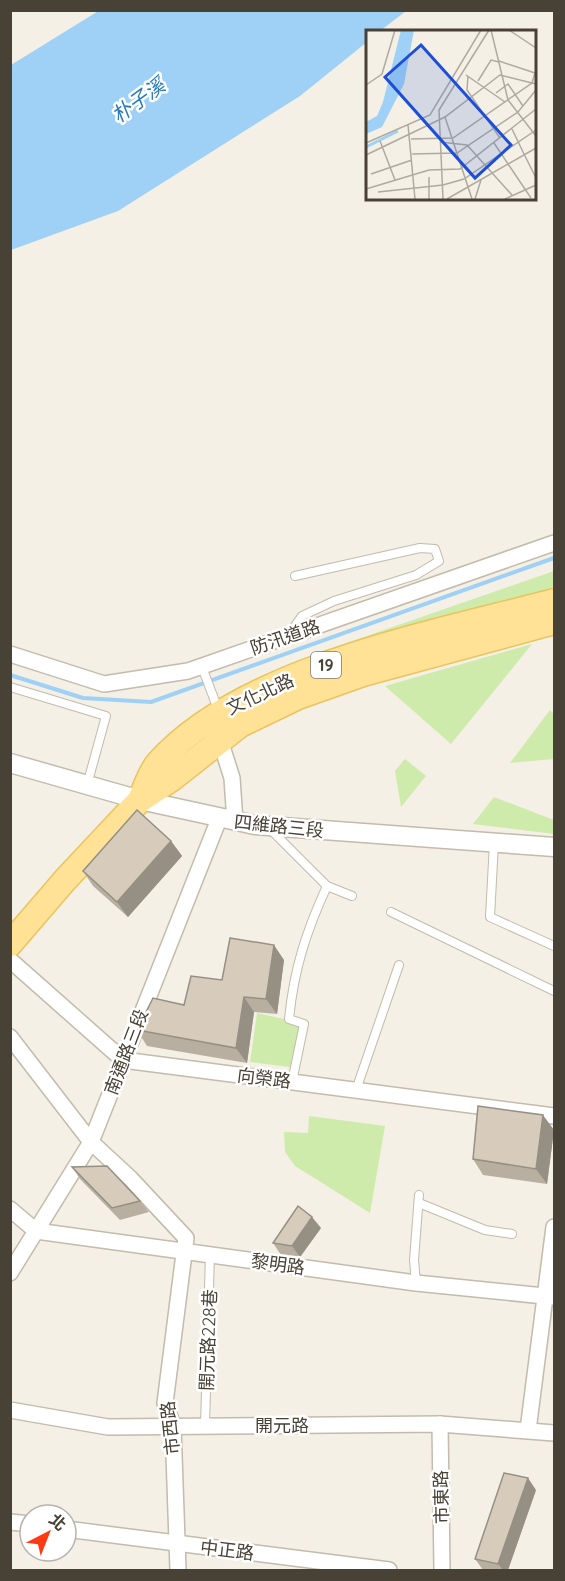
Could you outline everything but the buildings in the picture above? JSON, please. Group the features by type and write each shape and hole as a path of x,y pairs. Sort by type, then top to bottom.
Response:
{"main road":[{"name":"文化北路","path":"140,800 156,765 184,738 220,713 274,686 348,656 555,602"},
{"name":"文化北路","path":"10,944 64,880 140,800 173,778 240,725 274,707 363,674 555,622"}],"street":[{"name":"防汛道路","path":"10,654 104,684 189,671 555,543"},
{"path":"220,740 232,778 227,820"},
{"name":"四維路三段","path":"10,763 140,800 227,820 267,826 555,847"},
{"name":"南通路三段","path":"10,1273 91,1142 123,1060 227,820"},
{"path":"10,960 123,1060"},
{"path":"10,1037 91,1142 130,1178 186,1238 186,1251"},
{"name":"向榮路","path":"123,1060 555,1116"},
{"path":"10,1209 36,1232"},
{"path":"528,1430 550,1296 555,1227"},
{"name":"黎明路","path":"36,1232 416,1283 550,1296"},
{"name":"市西路","path":"178,1570 173,1426 165,1404 186,1251"},
{"name":"開元路","path":"10,1410 108,1427 440,1424 555,1433"},
{"name":"市東路","path":"440,1424 442,1570"},
{"name":"中正路","path":"78,1531 338,1567 389,1570"}],"lane":[{"path":"288,636 302,616 334,601 416,575 439,561 435,549 420,548 295,576"},
{"path":"202,667 220,713"},
{"path":"10,687 106,716 87,785"},
{"path":"267,826 327,885 352,896"},
{"path":"494,843 490,916 555,946"},
{"path":"292,1082 304,1024 289,1019 293,978 307,930 327,885"},
{"path":"391,912 555,991"},
{"path":"356,1090 399,965"},
{"path":"416,1283 414,1260 419,1199 485,1230 512,1234"},
{"name":"開元路228巷","path":"206,1425 210,1254"}],"green space":[{"path":"554,571 554,587 309,656"},
{"path":"532,644 451,744 385,686"},
{"path":"550,710 554,714 554,759 510,763"},
{"path":"405,759 426,776 401,807 395,771"},
{"path":"494,797 554,820 554,834 473,824"},
{"path":"257,1013 302,1023 290,1067 250,1062"},
{"path":"309,1116 385,1126 370,1213 295,1166 285,1152 284,1132 308,1133"}],"water":[{"name":"朴子溪","path":"100,10 406,10 381,30 366,30 366,43 300,96 118,211 11,250 11,65"}],"waterway":[{"path":"10,675 83,698 151,702 554,558"}]}
